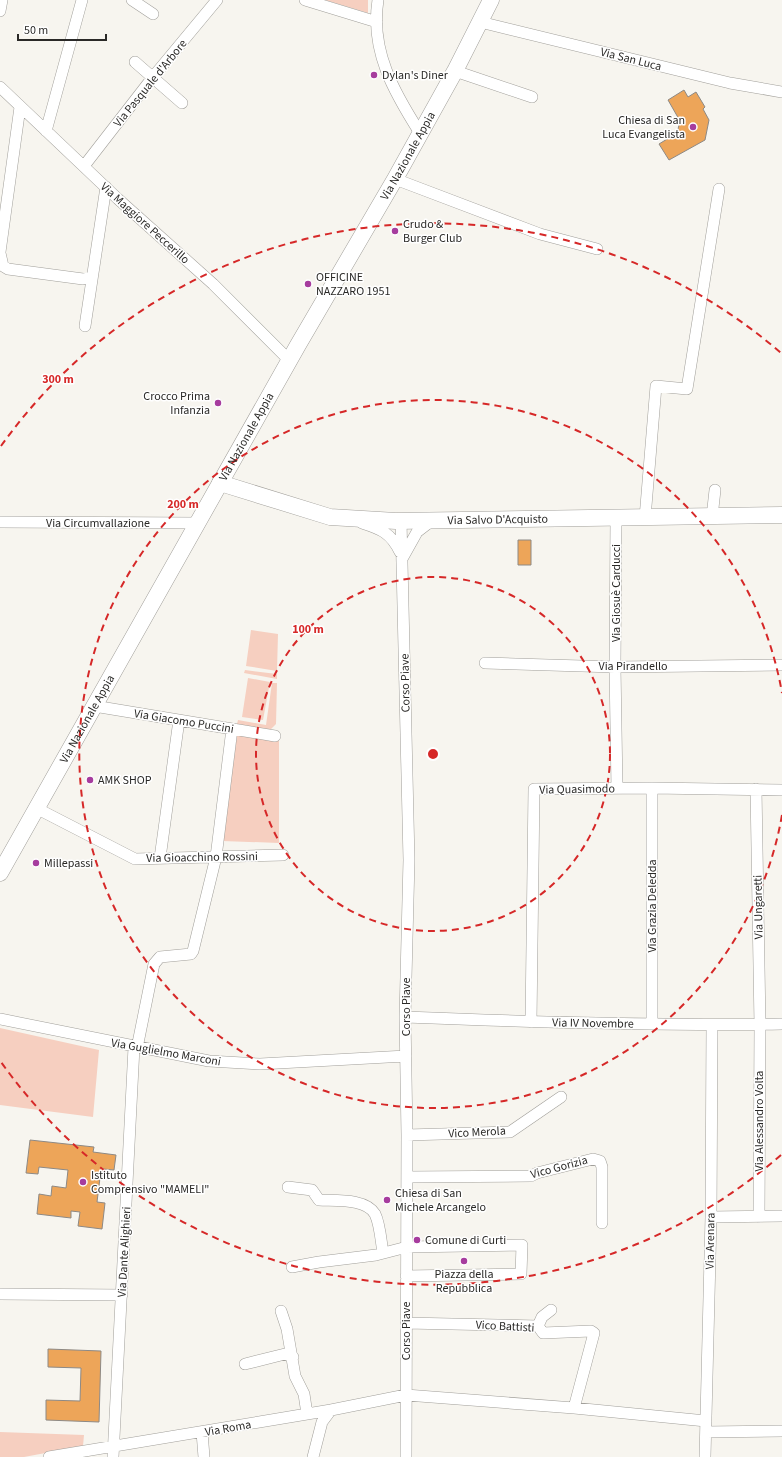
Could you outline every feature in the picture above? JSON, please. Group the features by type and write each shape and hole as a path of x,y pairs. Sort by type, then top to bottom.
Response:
{"main road":[{"name":"Via Nazionale Appia","path":"0,873 289,360 455,71 491,0"},
{"name":"Via Salvo D'Acquisto","path":"220,483 330,517 346,518 430,522 782,515"}],"street":[{"path":"0,11 2,0"},
{"path":"46,131 82,0"},
{"path":"132,0 153,14"},
{"name":"Via Pasquale d'Arbore","path":"84,166 217,0"},
{"path":"304,0 377,22"},
{"path":"378,0 377,43 391,85 420,133"},
{"name":"Via San Luca","path":"480,22 730,83 782,92"},
{"path":"135,62 182,103"},
{"path":"455,71 532,97"},
{"name":"Via Maggiore Peccerillo","path":"0,87 106,187 213,284 289,360"},
{"path":"20,107 0,252 3,266 8,269 83,279 92,277"},
{"path":"394,179 540,234 597,249"},
{"path":"85,326 106,187"},
{"path":"645,518 656,386 687,389 719,189"},
{"path":"712,517 715,490"},
{"name":"Corso Piave","path":"346,518 386,532 394,540 402,558"},
{"name":"Via Giosuè Carducci","path":"616,519 615,667 617,788"},
{"name":"Corso Piave","path":"401,521 409,860 405,1017 407,1135 406,1457"},
{"name":"Via Circumvallazione","path":"0,522 197,524"},
{"path":"402,558 417,532 430,522"},
{"name":"Via Pirandello","path":"485,663 615,667 782,665"},
{"name":"Via Giacomo Puccini","path":"94,706 275,736"},
{"path":"160,858 179,720"},
{"path":"216,857 232,729"},
{"name":"Via Quasimodo","path":"531,1022 534,789 652,788 782,790"},
{"name":"Via Grazia Deledda","path":"652,788 652,1024"},
{"name":"Via Ungaretti","path":"756,789 760,1025"},
{"name":"Via Gioacchino Rossini","path":"36,808 134,859 283,855"},
{"name":"Via Dante Alighieri","path":"114,1452 136,1047 154,964 160,957 192,954 216,857"},
{"name":"Via IV Novembre","path":"405,1017 531,1022 712,1025 782,1024"},
{"name":"Via Guglielmo Marconi","path":"0,1019 209,1061 260,1064 406,1056"},
{"name":"Via Arenara","path":"705,1457 712,1025"},
{"name":"Via Alessandro Volta","path":"759,1217 760,1025"},
{"name":"Vico Merola","path":"407,1135 510,1132 561,1097"},
{"name":"Vico Gorizia","path":"407,1177 531,1176 537,1173 593,1159 600,1161 602,1167 602,1224"},
{"path":"288,1187 312,1190 319,1200 360,1204 371,1209 376,1215 383,1253"},
{"path":"710,1217 782,1216"},
{"path":"292,1267 383,1253 406,1247 522,1245 521,1274 406,1276"},
{"path":"0,1294 122,1295"},
{"path":"538,1326 542,1317 551,1310"},
{"path":"281,1311 293,1357 295,1376 304,1394 306,1414"},
{"name":"Vico Battisti","path":"406,1323 538,1326 543,1333 589,1330 594,1333 574,1408"},
{"path":"245,1364 285,1354 293,1357"},
{"name":"Via Roma","path":"49,1457 114,1452 202,1432 331,1410 406,1395 574,1408 706,1426 782,1431"},
{"path":"313,1457 322,1422 331,1410"},
{"path":"202,1432 204,1457"}],"shaded area":[{"path":"325,0 368,0 368,13"},
{"path":"251,630 278,634 277,671 246,666"},
{"path":"245,670 277,674 277,679 244,673"},
{"path":"248,678 270,682 263,720 242,717"},
{"path":"272,683 277,683 276,724 270,730 237,724 238,720 266,725"},
{"path":"237,735 279,741 279,843 222,841"},
{"path":"0,1028 99,1050 93,1117 0,1105"},
{"path":"0,1432 84,1435 83,1446 24,1457 0,1457"}],"building":[{"name":"Chiesa di San Luca Evangelista","path":"684,90 688,97 696,92 705,107 703,109 709,120 705,140 669,160 659,144 677,133 680,121 668,100"},
{"path":"518,540 531,540 531,565 518,565"},
{"name":"Istituto Comprensivo \"MAMELI\"","path":"30,1140 94,1147 93,1152 116,1155 114,1170 103,1169 102,1179 100,1178 97,1202 105,1203 102,1229 78,1226 80,1212 71,1211 71,1218 37,1214 39,1194 51,1196 52,1186 66,1188 68,1170 39,1167 38,1174 26,1173"},
{"path":"48,1349 101,1351 99,1422 46,1420 46,1400 80,1401 81,1368 48,1367"}],"place":[{"name":"Dylan's Diner","path":"374,75"},
{"name":"Chiesa di San Luca Evangelista","path":"693,127"},
{"name":"Crudo & Burger Club","path":"395,231"},
{"name":"OFFICINE NAZZARO 1951","path":"308,284"},
{"name":"Crocco Prima Infanzia","path":"218,403"},
{"name":"AMK SHOP","path":"90,780"},
{"name":"Millepassi","path":"36,863"},
{"name":"Istituto Comprensivo \"MAMELI\"","path":"83,1182"},
{"name":"Chiesa di San Michele Arcangelo","path":"387,1200"},
{"name":"Comune di Curti","path":"417,1240"},
{"name":"Piazza della Repubblica","path":"464,1261"}]}
